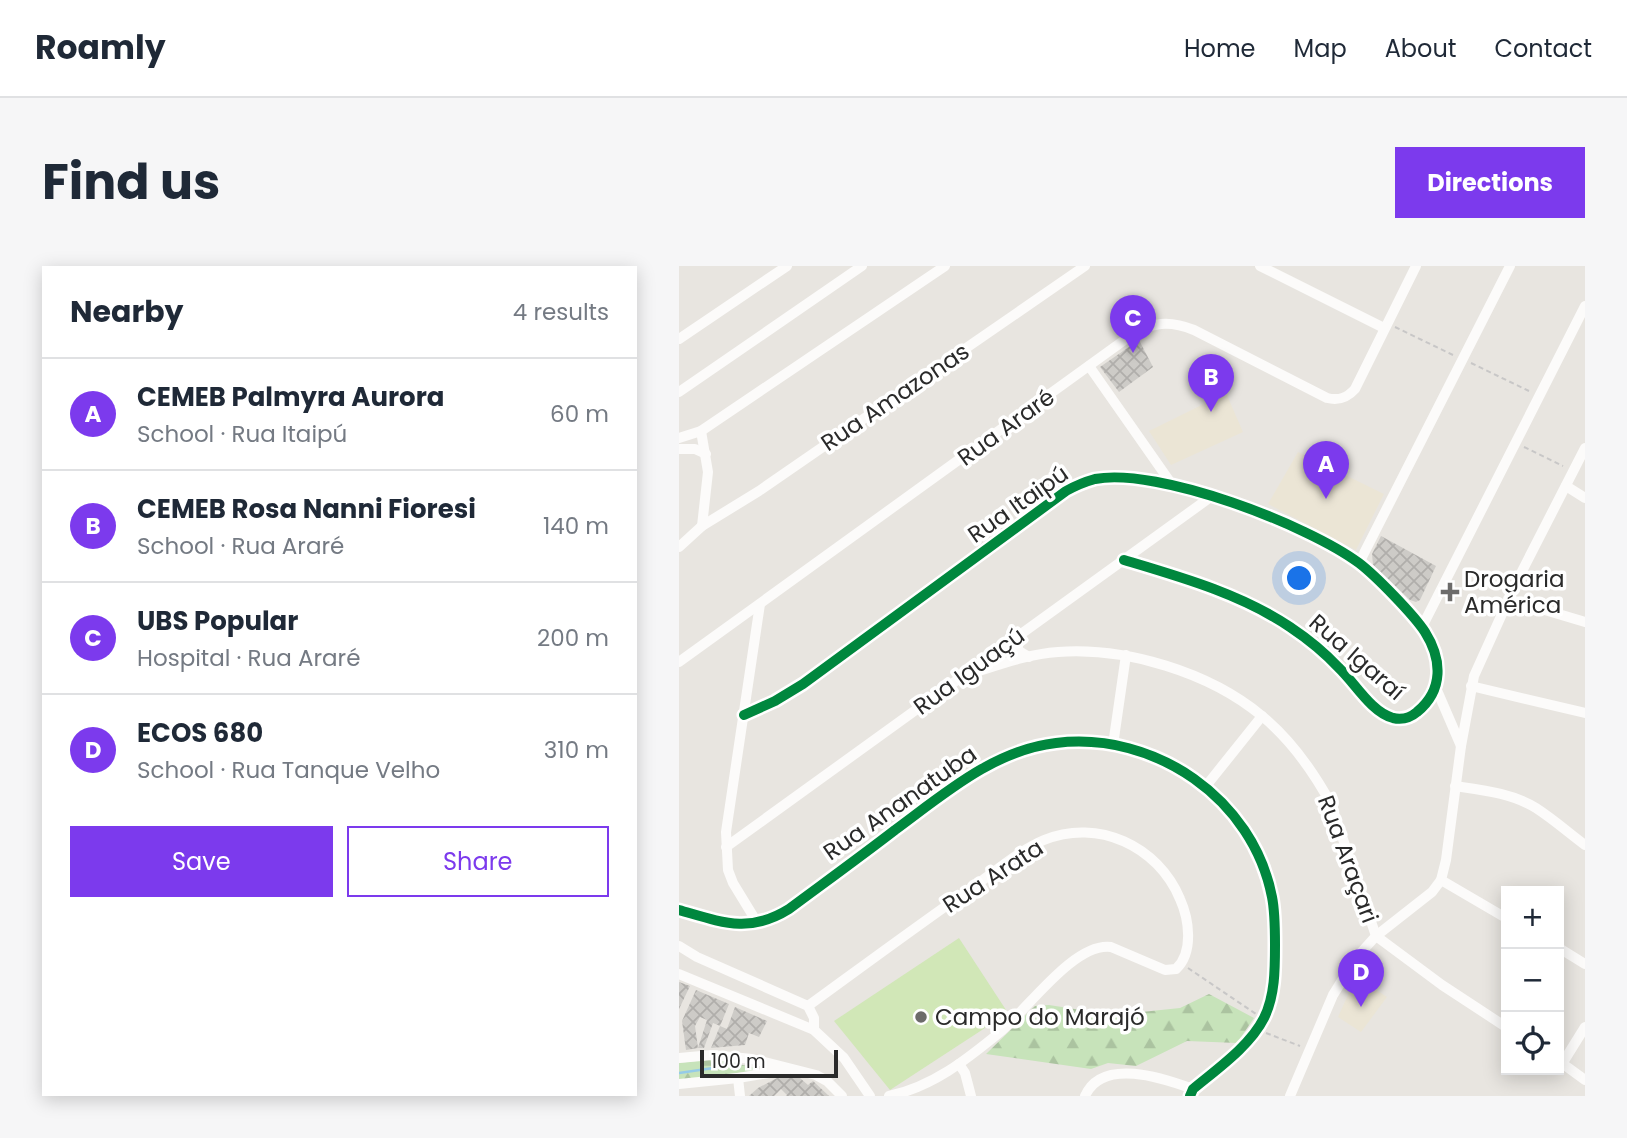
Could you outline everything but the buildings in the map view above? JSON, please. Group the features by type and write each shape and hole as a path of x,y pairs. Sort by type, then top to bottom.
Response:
{"street":[{"path":"679,340 787,266"},
{"path":"679,392 862,266"},
{"path":"679,438 701,431 945,266"},
{"name":"Rua Amazonas","path":"679,547 702,526 759,491 1086,266"},
{"path":"1261,266 1384,328 1416,266"},
{"path":"1359,563 1510,266"},
{"path":"1422,627 1585,306"},
{"name":"Rua Araré","path":"679,662 1142,328 1166,323 1180,324 1327,398 1342,399 1355,389 1384,328"},
{"path":"1089,366 1173,486"},
{"path":"701,431 708,472 702,526"},
{"path":"1290,1096 1344,976 1376,936 1432,892 1441,880 1471,686 1489,638 1585,448"},
{"path":"679,449 695,449 706,454"},
{"name":"Rua Itaipú","path":"744,715 803,684 1066,491 1097,479 1137,480 1212,496 1283,523 1359,563 1422,627 1436,653 1436,688 1461,746"},
{"path":"1566,486 1585,498"},
{"name":"Rua Iguaçú","path":"726,847 1212,496"},
{"name":"Rua Igaraí","path":"1124,560 1219,591 1291,627 1336,665 1372,705 1390,717 1407,718 1414,715 1430,699 1436,688"},
{"path":"1508,599 1585,622"},
{"path":"758,924 733,883 728,870 726,847 727,816 760,604"},
{"path":"1015,637 1019,651 1029,657"},
{"name":"Rua Araçari","path":"963,676 1029,657 1057,652 1085,652 1126,655 1174,668 1221,690 1262,716 1302,758 1331,804 1376,936"},
{"path":"1113,745 1126,655"},
{"path":"1471,686 1585,713"},
{"path":"1206,786 1262,716"},
{"name":"Rua Ananatuba","path":"758,924 789,909 968,778 1003,757 1056,743 1084,742 1142,751 1167,761 1206,786 1249,837 1273,898 1275,969 1268,1007 1256,1029 1243,1044 1192,1093"},
{"path":"1455,786 1489,791 1523,802 1585,845"},
{"name":"Rua Arata","path":"808,1006 915,928 1043,841 1081,833 1125,840 1146,852 1171,880 1187,923 1188,945 1181,965 1169,971 1111,947 1101,946 1089,950 1066,965 1006,1027 959,1064 926,1084 889,1096"},
{"path":"1441,880 1501,915"},
{"path":"679,910 734,923 758,924"},
{"path":"1376,936 1442,985 1501,1024"},
{"path":"679,946 697,957 808,1006 814,1018 814,1030"},
{"path":"1561,949 1585,964"},
{"path":"679,974 814,1030 843,1058 870,1096"},
{"path":"1564,1057 1585,1027"},
{"path":"679,1058 738,1056 816,1075 842,1096"},
{"path":"959,1064 965,1073 971,1096"},
{"path":"1564,1066 1585,1080"},
{"path":"679,1084 792,1069"},
{"path":"1085,1096 1099,1078 1122,1073 1176,1083 1192,1093"},
{"path":"738,1078 740,1096"}],"path":[{"path":"1516,443 1574,471"},
{"path":"1187,967 1257,1015"},
{"path":"1256,1029 1310,1050"}],"shaded area":[{"path":"1226,393 1243,432 1171,465 1149,431"},
{"path":"1298,452 1384,494 1356,550 1268,504"},
{"path":"1356,977 1387,997 1361,1032 1338,1017"}],"green space":[{"name":"Campo do Marajó","path":"959,938 1008,1013 890,1090 834,1021"},
{"path":"1209,994 1254,1018 1237,1043 1187,1041 1136,1066 1108,1063 1091,1069 986,1054 1035,1006 1049,1005 1113,1015 1180,1008"},
{"path":"715,1059 757,1068 679,1081 679,1063"}],"waterway":[{"path":"679,1073 727,1066"}],"cycle path":[{"path":"744,715 803,684 1066,491 1095,479 1122,478 1193,490 1231,502 1305,532 1359,563 1394,596 1431,642 1437,663 1436,684 1432,694 1426,703 1409,717 1396,719 1385,715 1370,703 1322,652 1271,615 1210,587 1124,560"},
{"path":"679,910 735,923 775,917 951,788 991,764 1033,747 1056,743 1093,742 1129,748 1163,761 1194,779 1221,802 1244,830 1261,862 1272,897 1275,963 1268,1010 1250,1038 1193,1089 1190,1096"}],"place":[{"name":"UBS Popular","path":"1133,353"},
{"name":"CEMEB Rosa Nanni Fioresi","path":"1211,412"},
{"name":"CEMEB Palmyra Aurora","path":"1326,499"},
{"name":"Drogaria América","path":"1450,592"},
{"name":"ECOS 680","path":"1361,1007"},
{"name":"Campo do Marajó","path":"921,1017"}]}
